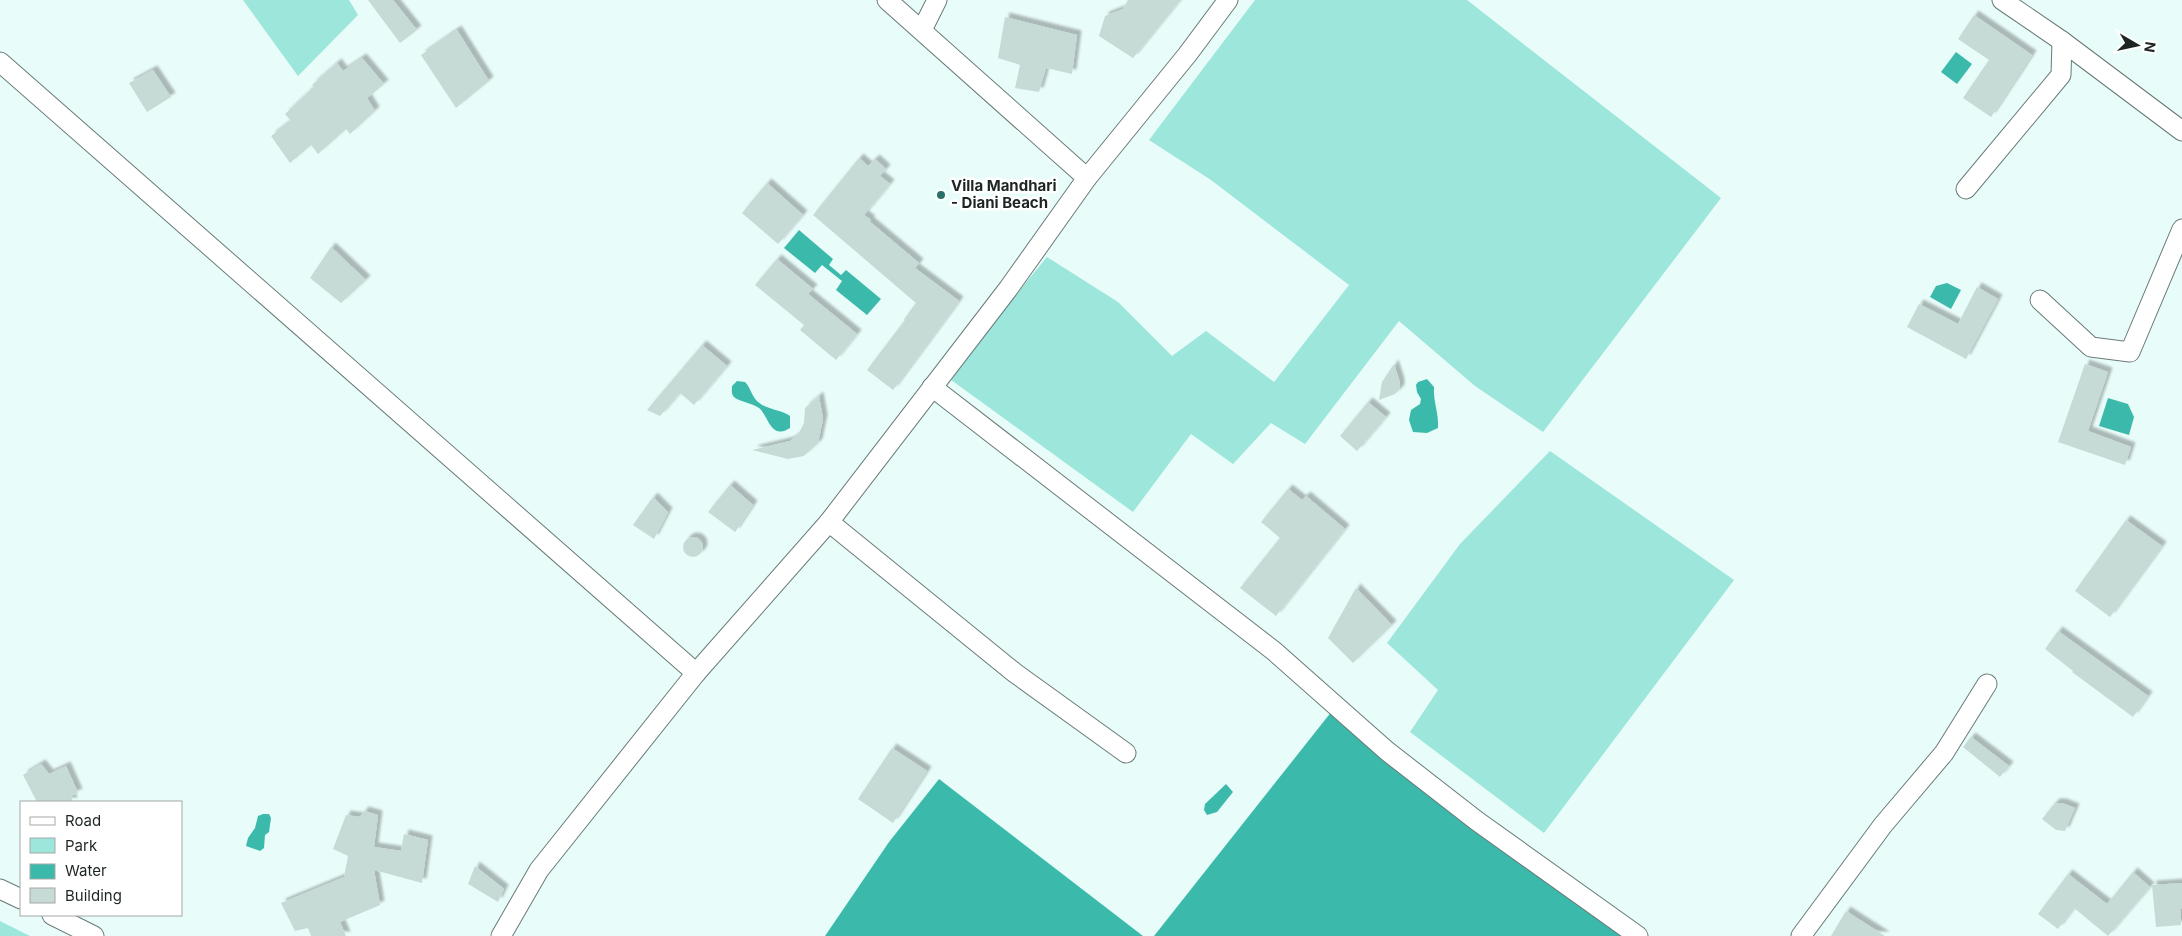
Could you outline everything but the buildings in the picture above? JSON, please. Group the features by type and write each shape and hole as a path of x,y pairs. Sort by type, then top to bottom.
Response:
{"street":[{"path":"887,0 1087,178"},
{"path":"922,30 937,0"},
{"path":"501,936 539,870 696,674 829,522 1008,289 1087,178 1187,55 1228,0"},
{"path":"2002,0 2062,41 2182,131"},
{"path":"1966,188 2061,75 2062,41"},
{"path":"0,62 696,674"},
{"path":"2040,300 2091,347 2130,352 2182,229"},
{"path":"932,387 1274,651 1387,751 1476,821 1638,936"},
{"path":"829,522 1015,673 1126,753"},
{"path":"1801,936 1883,826 1944,753 1987,684"},
{"path":"0,888 20,898"},
{"path":"54,916 94,936"}],"green space":[{"path":"243,0 349,0 358,15 298,76"},
{"path":"1255,0 1467,0 1721,198 1543,432 1475,386 1399,321 1305,444 1271,423 1233,464 1191,434 1133,512 947,377 1047,257 1118,302 1172,356 1206,331 1274,382 1349,285 1211,180 1149,140"},
{"path":"1550,451 1734,580 1544,833 1410,732 1438,690 1387,643 1460,544"},
{"path":"0,921 30,936 0,936"}],"water":[{"path":"1956,52 1972,64 1957,84 1941,72"},
{"path":"799,230 833,259 829,265 841,275 846,270 881,299 867,315 836,290 842,281 822,265 815,273 784,248"},
{"path":"1947,283 1961,290 1951,309 1930,297 1936,286"},
{"path":"1427,379 1434,387 1438,428 1427,433 1413,432 1409,420 1411,410 1420,404 1421,399 1416,385 1418,382"},
{"path":"737,381 745,382 754,398 760,403 790,416 790,428 783,431 775,430 759,408 734,397 732,386"},
{"path":"2108,398 2128,404 2134,417 2129,435 2099,426"},
{"path":"1332,711 1622,936 1154,936"},
{"path":"939,779 1143,936 825,936 889,842"},
{"path":"1226,784 1233,792 1217,812 1207,815 1204,810 1205,804"},
{"path":"269,814 271,818 269,832 265,835 264,848 260,851 246,846 248,838 255,828 258,816"}],"place":[{"name":"Villa Mandhari - Diani Beach","path":"941,195"}]}
